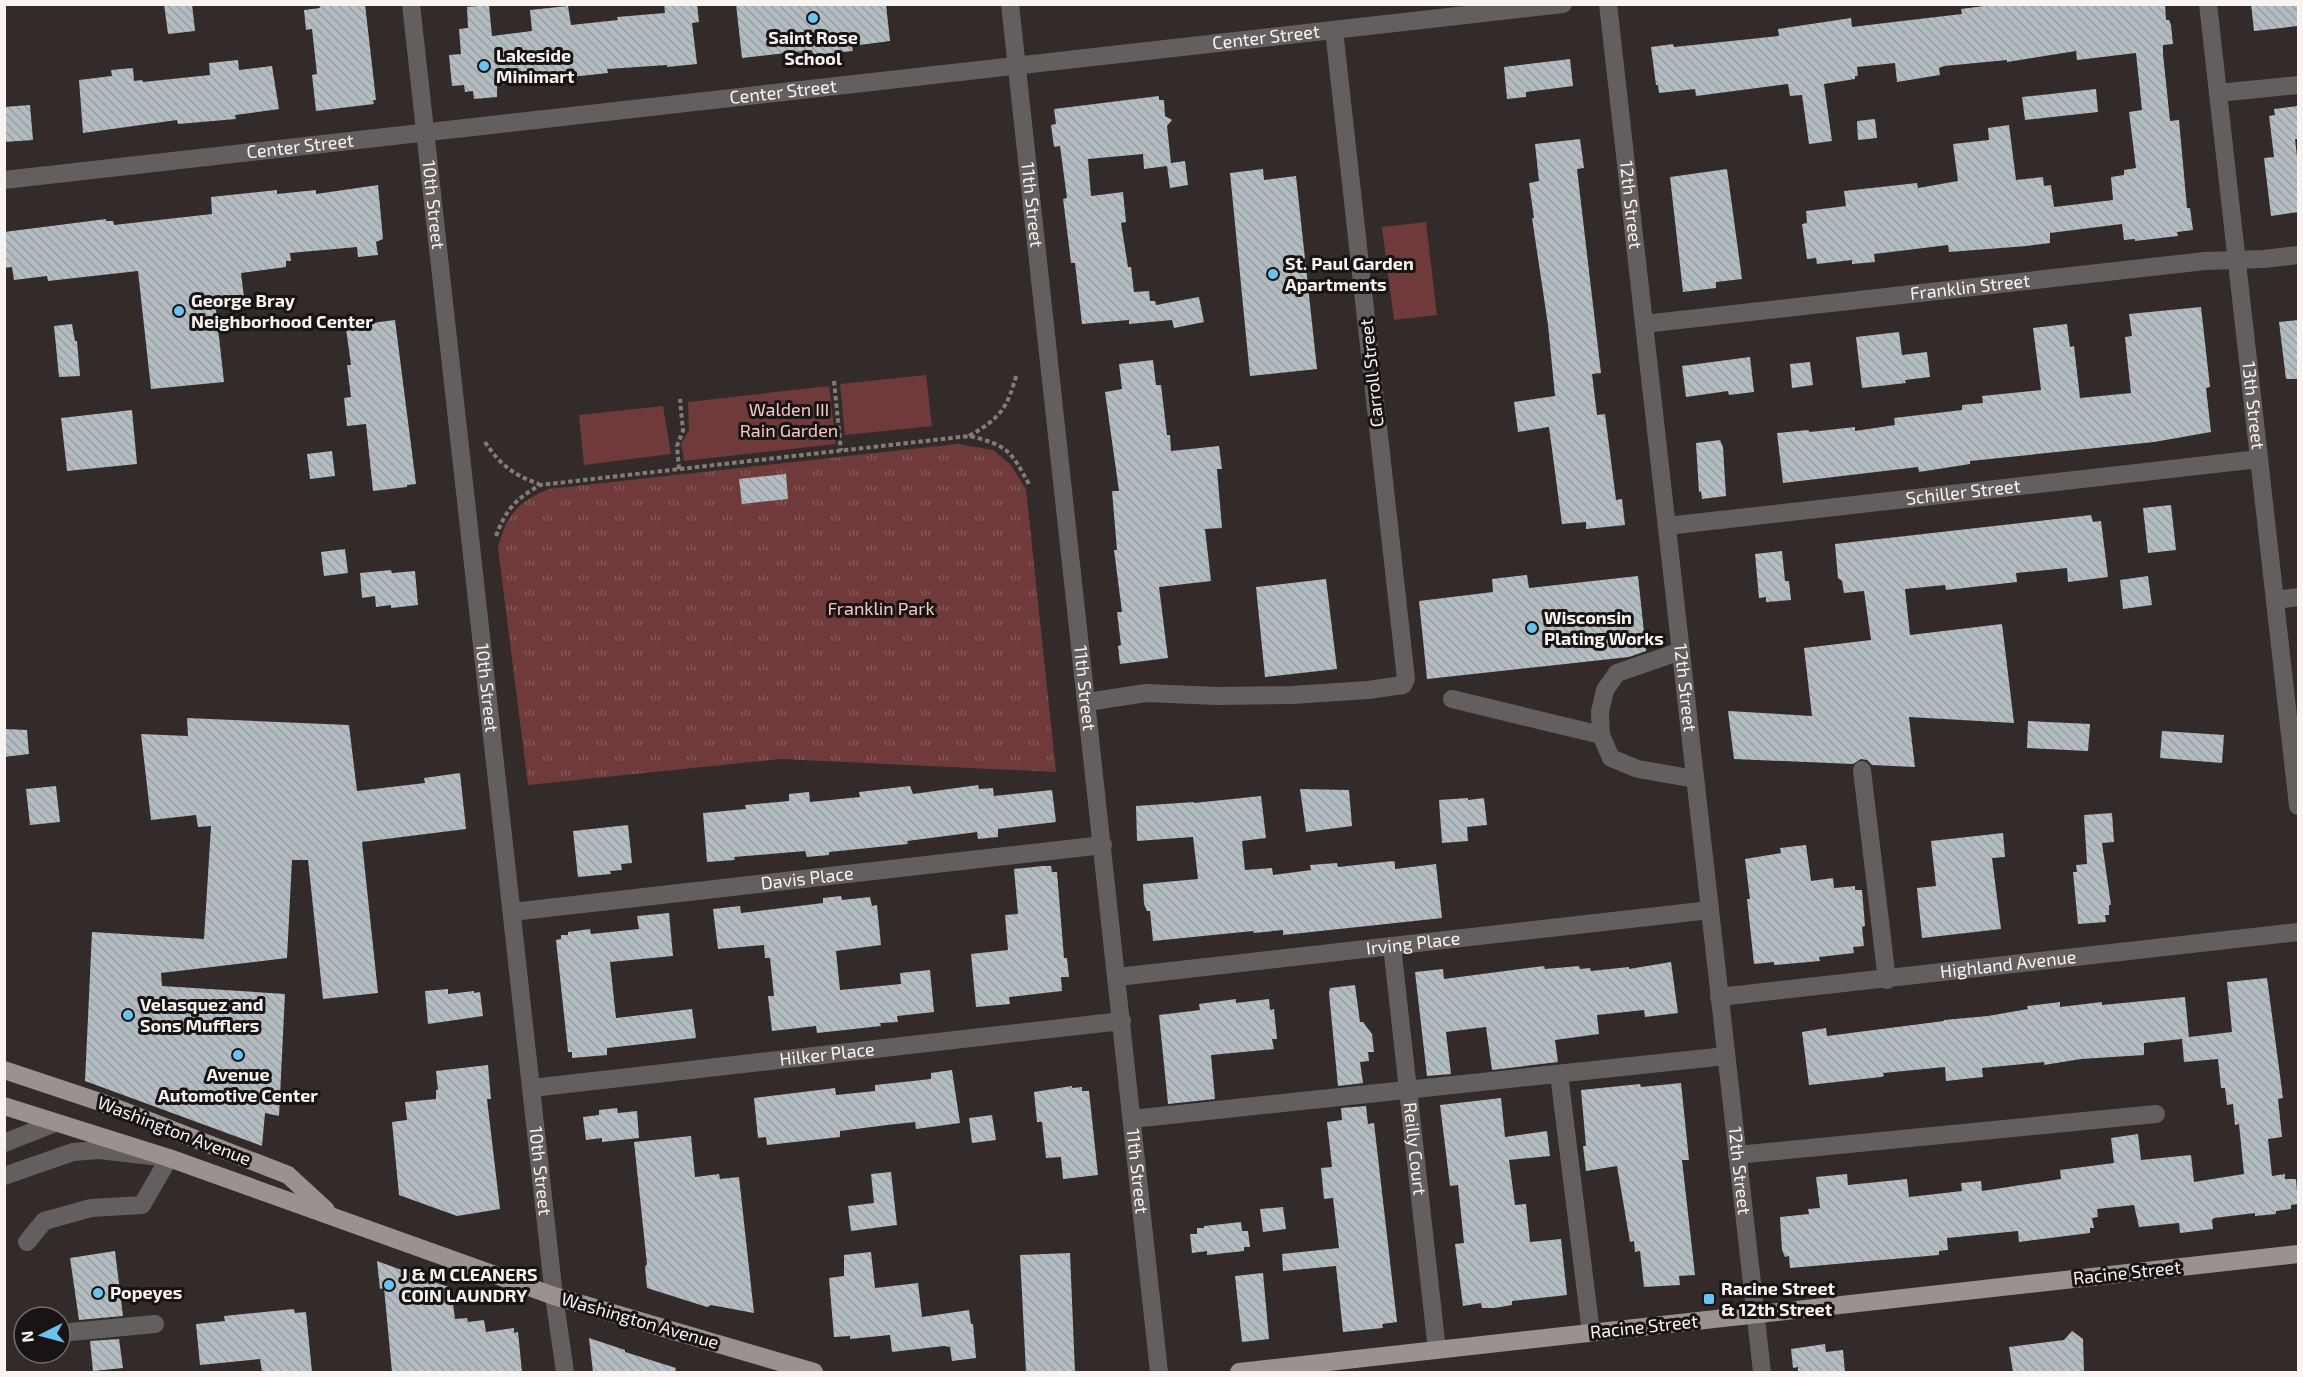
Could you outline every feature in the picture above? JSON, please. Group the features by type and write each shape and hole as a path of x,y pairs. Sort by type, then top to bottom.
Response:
{"main road":[{"name":"Washington Avenue","path":"4,1070 113,1107 288,1175 331,1215"},
{"name":"Washington Avenue","path":"4,1106 169,1158 554,1296 814,1372"},
{"name":"Racine Street","path":"1239,1372 2298,1254"}],"street":[{"name":"10th Street","path":"411,4 554,1296 565,1372"},
{"name":"11th Street","path":"1010,4 1160,1372"},
{"name":"Center Street","path":"4,180 1563,4"},
{"name":"12th Street","path":"1608,4 1761,1372"},
{"name":"13th Street","path":"2208,4 2298,806"},
{"name":"Carroll Street","path":"1087,702 1146,693 1218,696 1303,695 1402,685 1406,679 1334,30"},
{"path":"2218,93 2298,85"},
{"name":"Franklin Street","path":"1644,324 2205,261 2298,255"},
{"name":"Schiller Street","path":"1667,526 2259,459"},
{"path":"2275,600 2298,597"},
{"path":"1681,651 1617,674 1605,690 1600,712 1601,735 1611,758 1638,769 1695,778"},
{"path":"1452,699 1601,735"},
{"path":"1862,770 1887,980"},
{"name":"Davis Place","path":"512,912 1103,845"},
{"name":"Irving Place","path":"1118,976 1710,910"},
{"name":"Highland Avenue","path":"1719,997 1887,980 2298,932"},
{"name":"Reilly Court","path":"1392,946 1437,1350"},
{"name":"Hilker Place","path":"532,1088 1122,1021"},
{"path":"1132,1119 1726,1056"},
{"path":"1559,1074 1591,1333"},
{"path":"1737,1155 2156,1114"},
{"path":"4,1143 55,1123"},
{"path":"4,1176 73,1152 99,1150 169,1158 142,1205 91,1208 44,1221 27,1242"},
{"path":"72,1332 155,1324"}],"path":[{"path":"812,52 788,55 788,58 811,56 812,64"},
{"path":"833,53 834,62"},
{"path":"969,436 991,423 1003,410 1009,401 1017,373"},
{"path":"834,381 841,451"},
{"path":"679,469 677,446 683,431 680,399"},
{"path":"496,536 503,517 510,507 540,485 969,436 991,441 1008,450 1030,486"},
{"path":"485,442 495,458 510,470 523,479 540,485"}],"green space":[{"path":"1426,222 1437,315 1394,320 1382,227"},
{"path":"926,375 932,426 845,435 840,384"},
{"name":"Walden III Rain Garden","path":"829,386 836,444 684,461 681,444 689,430 688,402"},
{"path":"663,406 671,454 584,465 579,415"},
{"name":"Franklin Park","path":"957,444 993,450 1011,465 1026,489 1056,772 781,759 528,785 498,548 509,518 521,505 549,489"}],"building":[{"path":"164,4 192,4 195,31 168,34"},
{"path":"319,4 365,4 376,100 373,100 374,104 316,111 312,75 317,74 312,29 306,30 304,10 320,8"},
{"path":"664,4 697,4 699,22 692,23 697,64 607,69 608,73 497,85 497,97 474,99 473,91 465,92 464,85 452,86 449,55 461,54 459,29 468,28 467,7 489,5 492,36 532,31 530,10 568,6 571,25 618,20 617,17 665,13"},
{"name":"Saint Rose School","path":"736,4 886,4 890,41 852,46 853,51 813,55 812,50 742,58"},
{"path":"2000,4 2165,4 2166,20 2169,20 2171,25 2173,44 2163,45 2170,121 2179,120 2187,208 2190,208 2193,230 2177,232 2178,236 2135,241 2135,239 2124,240 2122,224 2050,233 2050,243 2027,246 1949,252 1948,245 1874,254 1875,262 1852,264 1852,260 1817,264 1816,258 1807,259 1802,224 1807,223 1806,211 1846,206 1844,191 1917,183 1918,188 1958,181 1953,144 1989,140 1988,128 2009,125 2016,180 2043,177 2044,186 2051,185 2054,207 2113,200 2111,177 2124,175 2124,170 2136,168 2129,112 2142,110 2136,53 2077,60 2076,51 2007,62 2007,60 1944,66 1939,68 1940,75 1897,82 1895,63 1857,67 1858,76 1855,76 1855,79 1824,84 1832,141 1809,144 1802,95 1790,96 1788,84 1696,96 1695,89 1659,93 1658,85 1656,85 1651,47 1673,44 1674,47 1779,36 1778,29 1851,18 1852,27 1962,14 1961,9"},
{"path":"2251,4 2298,4 2298,26 2254,31"},
{"path":"1570,59 1573,86 1526,92 1526,97 1507,99 1504,67"},
{"path":"238,60 239,70 272,66 279,109 235,115 236,119 178,124 177,120 83,133 79,80 112,76 111,70 133,68 134,81 142,80 143,82 210,75 209,63"},
{"path":"2096,89 2098,112 2025,120 2022,97"},
{"path":"1159,96 1159,100 1164,100 1165,116 1172,120 1167,126 1171,163 1185,161 1188,185 1170,188 1167,166 1144,169 1143,154 1088,159 1091,196 1123,192 1126,222 1121,223 1134,292 1149,291 1150,301 1155,301 1156,305 1199,297 1204,322 1174,328 1172,320 1129,324 1129,320 1082,324 1075,263 1071,263 1063,199 1067,198 1060,146 1054,147 1051,125 1056,124 1054,109"},
{"path":"30,105 33,140 4,142 4,107"},
{"path":"2298,106 2298,139 2295,139 2298,165 2298,212 2271,216 2264,158 2274,157 2269,116 2275,115 2274,109"},
{"path":"1875,119 1877,138 1858,140 1857,121"},
{"path":"1580,139 1584,168 1577,169 1601,373 1592,374 1597,415 1605,414 1616,500 1622,499 1625,525 1586,529 1586,522 1562,524 1549,427 1518,432 1514,402 1555,396 1529,183 1539,181 1535,144"},
{"name":"St. Paul Garden Apartments","path":"1263,169 1264,180 1296,176 1317,369 1250,376 1230,173"},
{"path":"1727,169 1742,279 1716,282 1716,288 1683,292 1670,177"},
{"path":"378,185 383,239 376,242 378,255 358,257 357,247 290,253 291,261 286,261 286,267 241,273 245,306 216,310 224,382 151,389 138,271 48,281 47,276 14,280 12,267 4,268 4,232 106,219 106,221 113,221 114,225 212,214 211,197 277,190 277,194 316,190 316,194"},
{"path":"2201,307 2210,387 2206,388 2211,432 2154,442 1970,461 1970,464 1919,472 1918,467 1783,483 1777,433 1855,427 1855,431 1895,425 1894,418 1962,410 1962,405 1983,403 1982,396 2041,390 2033,328 2067,324 2070,347 2074,346 2080,398 2131,393 2125,337 2132,336 2129,314"},
{"path":"364,318 364,324 395,320 416,484 407,485 407,487 373,491 366,424 347,426 344,398 351,397 347,365 351,365 345,321"},
{"path":"2298,320 2298,379 2286,379 2279,322"},
{"path":"72,324 75,341 77,341 80,376 59,377 54,326"},
{"path":"1899,332 1902,355 1927,352 1930,377 1905,380 1906,383 1862,388 1856,337"},
{"path":"1750,357 1754,392 1729,395 1728,391 1686,397 1682,366"},
{"path":"1153,360 1156,385 1161,385 1171,451 1219,446 1222,469 1217,469 1222,528 1205,529 1211,581 1159,587 1168,658 1120,664 1118,646 1121,645 1117,612 1122,612 1114,550 1117,550 1112,491 1119,491 1105,392 1122,389 1119,364"},
{"path":"1810,362 1813,385 1792,388 1790,364"},
{"path":"132,410 137,464 67,471 61,418"},
{"path":"1720,440 1723,447 1726,496 1702,499 1701,491 1699,492 1696,443"},
{"path":"332,451 335,476 310,479 307,454"},
{"path":"786,474 788,499 742,504 739,479"},
{"path":"2171,505 2176,550 2148,553 2143,508"},
{"path":"2091,515 2093,522 2101,521 2108,577 2068,582 2067,568 2016,573 2017,582 1946,590 1945,585 1905,589 1910,635 2002,624 2014,723 1909,717 1915,767 1872,765 1867,760 1861,759 1853,764 1734,759 1728,711 1812,716 1804,648 1871,640 1864,591 1844,593 1842,581 1838,578 1835,544"},
{"path":"345,549 348,573 324,576 321,552"},
{"path":"1782,551 1785,581 1789,581 1791,600 1766,602 1766,597 1759,598 1755,554"},
{"path":"391,570 392,573 415,571 418,605 376,607 375,596 362,598 360,573"},
{"name":"Wisconsin Plating Works","path":"1527,575 1529,588 1638,576 1646,651 1629,657 1427,679 1419,601 1493,592 1492,579"},
{"path":"2148,576 2152,605 2123,609 2120,580"},
{"path":"1326,579 1337,669 1265,677 1256,587"},
{"path":"187,718 349,725 357,791 425,783 424,778 460,773 466,829 362,842 378,993 323,999 308,860 292,860 287,958 161,973 162,986 285,994 279,1116 265,1113 262,1146 85,1081 92,932 204,939 211,826 198,827 196,815 151,820 141,734 188,736"},
{"path":"2028,721 2090,724 2088,751 2027,748"},
{"path":"4,729 27,730 29,754 4,757"},
{"path":"2162,731 2224,735 2222,763 2160,758"},
{"path":"978,785 979,789 993,788 994,796 1052,790 1056,822 998,829 998,837 978,839 977,832 907,841 908,844 829,852 829,855 807,857 805,851 734,857 735,860 707,862 703,813 746,809 745,805 789,801 789,794 809,792 810,802 860,797 859,792 910,786 913,794"},
{"path":"56,786 60,822 30,825 26,789"},
{"path":"1300,789 1349,790 1352,826 1306,832"},
{"path":"1261,796 1266,838 1242,841 1245,870 1272,868 1273,875 1311,870 1310,865 1337,863 1338,867 1393,861 1395,869 1436,864 1442,918 1283,935 1283,930 1254,933 1253,931 1153,941 1150,911 1147,911 1144,904 1143,884 1198,879 1193,837 1137,841 1136,806"},
{"path":"1468,798 1468,800 1484,798 1487,825 1467,827 1468,841 1442,843 1439,800"},
{"path":"2112,813 2114,842 2102,843 2111,905 2109,905 2109,915 2105,915 2106,922 2078,924 2073,872 2077,872 2076,865 2087,864 2084,815"},
{"path":"628,825 632,863 621,864 622,870 610,871 611,874 578,877 573,831"},
{"path":"2003,833 2005,857 1992,858 2001,929 1922,938 1917,888 1936,886 1931,841"},
{"path":"1806,845 1811,881 1833,878 1834,888 1855,886 1855,890 1862,890 1864,946 1853,947 1854,953 1819,957 1820,961 1774,965 1774,962 1754,964 1745,859 1781,853 1780,848"},
{"path":"1051,866 1052,872 1057,872 1064,958 1067,958 1069,977 1061,977 1062,991 1009,997 1010,1004 976,1007 971,954 1008,950 1005,915 1018,914 1014,869"},
{"path":"841,896 842,900 870,897 872,906 877,905 881,945 836,951 840,990 901,984 900,973 930,970 934,1012 897,1016 898,1022 880,1023 881,1026 817,1033 816,1026 772,1031 768,996 774,996 770,958 765,958 764,945 718,949 713,909 740,906 741,913 823,903 823,898"},
{"path":"669,913 673,956 610,962 616,1018 692,1009 696,1038 607,1048 607,1055 572,1058 572,1052 568,1052 556,940 561,939 561,935 568,935 568,932 590,929 591,934 639,929 637,916"},
{"path":"1671,962 1678,1013 1645,1017 1644,1010 1597,1015 1599,1034 1555,1040 1558,1062 1492,1070 1486,1027 1446,1032 1451,1074 1427,1076 1415,972 1443,969 1444,979 1544,966 1545,969 1579,966 1580,969 1590,968 1591,971 1629,967 1629,969"},
{"path":"2267,978 2283,1098 2278,1099 2282,1137 2268,1139 2272,1176 2285,1174 2285,1179 2296,1179 2298,1204 2291,1205 2291,1209 2276,1211 2276,1214 2255,1216 2255,1213 2214,1218 2212,1220 2213,1229 2180,1233 2179,1223 2139,1227 2134,1205 2097,1209 2098,1217 2092,1218 2094,1228 2090,1228 2090,1233 2019,1242 2018,1231 1947,1238 1948,1250 1939,1251 1939,1255 1790,1268 1789,1256 1785,1257 1782,1250 1780,1217 1809,1214 1808,1209 1820,1208 1816,1177 1847,1174 1848,1185 1907,1179 1909,1197 1962,1191 1961,1183 1981,1181 1982,1191 2061,1179 2060,1170 2114,1163 2111,1138 2138,1134 2141,1160 2191,1155 2194,1182 2244,1174 2239,1124 2235,1125 2233,1104 2227,1105 2225,1088 2221,1088 2218,1059 2184,1062 2182,1039 2144,1043 2144,1055 2081,1059 2044,1065 2044,1062 1982,1068 1983,1077 1946,1081 1945,1067 1883,1073 1884,1076 1881,1077 1809,1085 1802,1032 1826,1028 1827,1036 1988,1016 2028,1009 2027,1006 2060,1002 2060,1007 2185,997 2189,1037 2232,1032 2227,982"},
{"path":"1355,985 1360,1022 1363,1022 1372,1034 1374,1052 1368,1052 1369,1061 1360,1062 1363,1083 1338,1086 1329,993 1330,988"},
{"path":"448,989 448,994 480,992 483,1016 428,1024 425,991"},
{"path":"1236,999 1236,1003 1269,999 1270,1010 1274,1009 1277,1039 1272,1039 1274,1049 1211,1055 1215,1099 1168,1104 1159,1015 1200,1010 1199,1004"},
{"path":"488,1065 491,1099 487,1099 500,1209 457,1216 399,1195 392,1122 407,1120 405,1102 436,1099 436,1090 438,1090 436,1071"},
{"path":"952,1070 960,1123 916,1129 915,1122 887,1125 840,1131 840,1137 767,1145 766,1137 758,1138 754,1098 835,1088 836,1095 875,1091 875,1085 931,1079 931,1073"},
{"path":"1681,1083 1689,1160 1682,1160 1695,1275 1679,1276 1680,1285 1644,1287 1640,1251 1635,1252 1634,1241 1630,1242 1617,1166 1586,1171 1581,1090 1640,1084 1641,1087"},
{"path":"1072,1086 1072,1088 1082,1087 1082,1091 1089,1091 1098,1175 1063,1179 1061,1157 1046,1158 1042,1122 1037,1122 1034,1092"},
{"path":"1501,1098 1505,1137 1547,1131 1550,1156 1509,1160 1515,1205 1526,1204 1530,1242 1561,1239 1567,1295 1512,1301 1512,1305 1494,1308 1482,1308 1481,1303 1463,1306 1455,1244 1464,1243 1458,1185 1450,1186 1440,1105"},
{"path":"1366,1106 1368,1124 1374,1123 1397,1322 1382,1324 1383,1328 1343,1332 1336,1266 1283,1271 1282,1254 1339,1248 1333,1198 1324,1199 1321,1168 1332,1167 1327,1122 1342,1120 1341,1108"},
{"path":"617,1108 618,1113 637,1111 639,1138 602,1142 602,1138 586,1140 583,1117 599,1115 599,1110"},
{"path":"992,1115 996,1140 972,1143 969,1118"},
{"path":"691,1136 695,1177 719,1174 720,1179 739,1177 754,1313 711,1305 707,1307 647,1288 645,1267 647,1264 634,1142"},
{"path":"891,1172 897,1225 851,1231 848,1206 874,1203 871,1174"},
{"path":"1283,1207 1286,1229 1263,1232 1260,1209"},
{"path":"1241,1222 1242,1231 1248,1231 1250,1247 1244,1247 1244,1251 1207,1255 1207,1251 1192,1253 1190,1234 1197,1234 1197,1228"},
{"name":"Popeyes","path":"115,1251 123,1316 79,1320 70,1258"},
{"path":"871,1252 875,1288 918,1283 922,1317 969,1310 971,1324 973,1324 976,1358 952,1361 950,1347 944,1346 892,1352 890,1335 850,1339 850,1336 834,1337 829,1278 844,1276 844,1255"},
{"path":"1070,1253 1075,1372 1026,1372 1020,1255"},
{"path":"377,1261 451,1288 455,1319 467,1318 468,1322 484,1320 486,1332 514,1328 514,1333 518,1332 522,1372 392,1372 384,1288 380,1289"},
{"path":"1263,1273 1269,1339 1242,1342 1235,1276"},
{"path":"294,1309 295,1313 306,1312 312,1372 262,1372 260,1359 200,1365 196,1324 225,1321 224,1316"},
{"path":"2072,1331 2083,1339 2084,1372 2013,1372 2009,1347 2064,1340"},
{"path":"589,1338 676,1368 675,1372 593,1372"},
{"path":"119,1339 123,1368 93,1371 90,1341"},
{"path":"1825,1344 1826,1352 1843,1350 1845,1372 1798,1372 1798,1367 1793,1368 1791,1349"}],"place":[{"name":"Saint Rose School","path":"813,18"},
{"name":"Lakeside Minimart","path":"484,66"},
{"name":"St. Paul Garden Apartments","path":"1273,274"},
{"name":"George Bray Neighborhood Center","path":"179,311"},
{"name":"Wisconsin Plating Works","path":"1532,628"},
{"name":"Velasquez and Sons Mufflers","path":"128,1015"},
{"name":"Avenue Automotive Center","path":"238,1055"},
{"name":"J & M CLEANERS COIN LAUNDRY","path":"389,1285"},
{"name":"Popeyes","path":"98,1293"},
{"name":"Racine Street & 12th Street","path":"1709,1299"}]}
